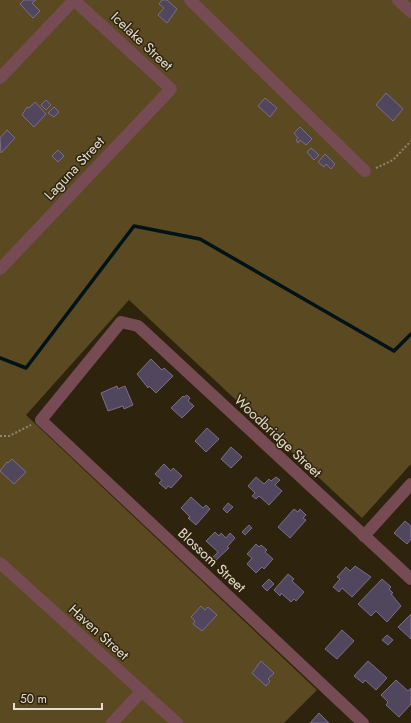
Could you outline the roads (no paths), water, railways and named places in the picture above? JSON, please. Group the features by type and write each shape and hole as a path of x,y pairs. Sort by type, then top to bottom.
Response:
{"street":[{"path":"0,78 74,0"},
{"name":"Icelake Street","path":"74,0 171,89"},
{"path":"190,0 365,171"},
{"path":"398,0 411,12"},
{"name":"Laguna Street","path":"0,269 171,89"},
{"name":"Woodbridge Street","path":"41,420 121,322 138,326 411,579"},
{"name":"Blossom Street","path":"41,420 362,723"},
{"path":"364,536 411,484"},
{"name":"Haven Street","path":"0,563 176,723"},
{"path":"112,723 142,691"}],"waterway":[{"path":"0,358 26,368 134,226 200,239 394,351 411,334"}]}
